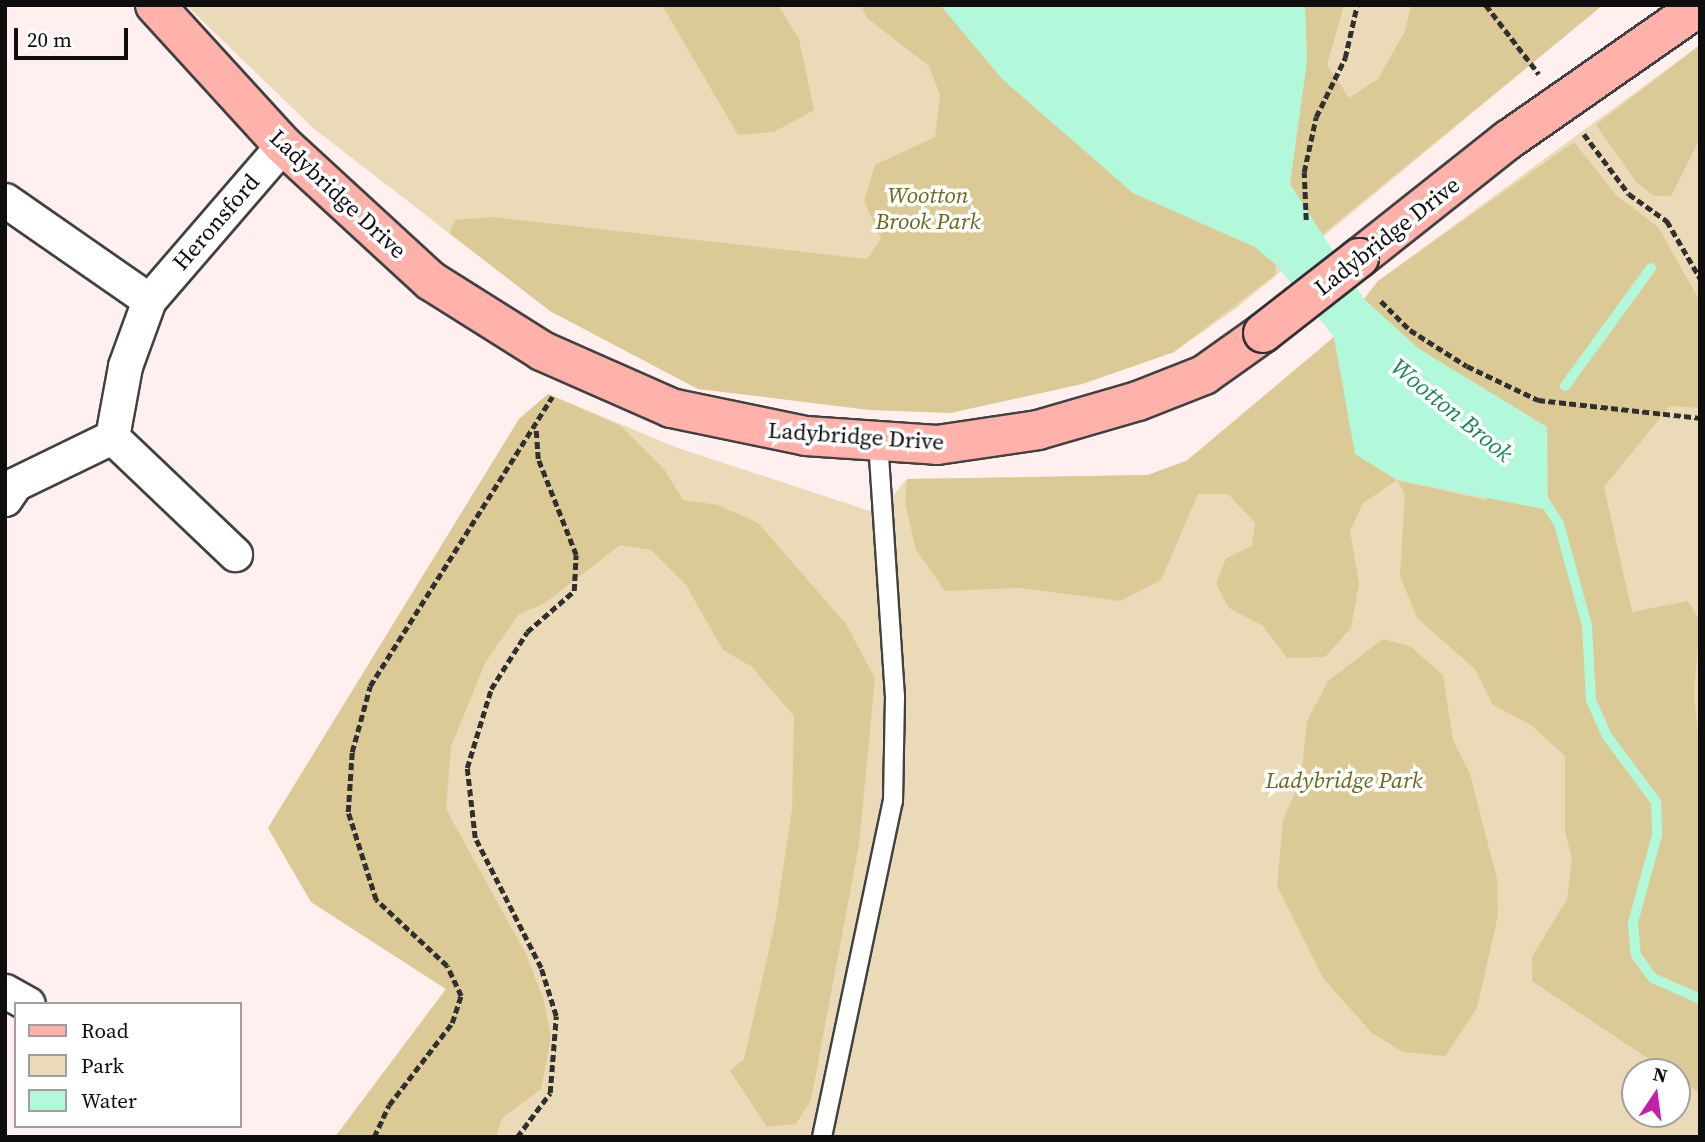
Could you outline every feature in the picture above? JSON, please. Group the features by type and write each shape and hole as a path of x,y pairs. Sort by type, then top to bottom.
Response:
{"street":[{"name":"Ladybridge Drive","path":"155,5 283,145 431,281 562,359 671,408 729,425 937,445 1038,430 1204,375 1263,333 1560,102 1700,6"},
{"name":"Heronsford","path":"112,437 125,366 149,300 283,145"},
{"path":"5,200 149,300"},
{"path":"5,499 15,484 112,437 235,554"},
{"path":"5,991 24,1002"}],"lane":[{"path":"822,1137 893,802 895,697 878,441"}],"path":[{"path":"1306,220 1304,172 1316,117 1345,58 1357,5"},
{"path":"1486,5 1629,194 1667,221 1700,278"},
{"path":"1381,301 1444,352 1538,400 1700,418"},
{"path":"374,1137 389,1105 452,1023 461,996 447,966 376,900 348,812 352,752 370,686 548,411 562,359"},
{"path":"517,1137 550,1093 556,1016 541,968 475,838 467,768 491,689 527,632 574,591 576,555 538,459 536,427"}],"green space":[{"name":"Wootton Brook Park","path":"186,5 1603,5 1238,307 1174,352 1082,384 950,413 698,389 550,311 313,128"},
{"path":"662,5 778,5 799,39 814,110 774,132 738,135"},
{"path":"861,5 940,5 1133,193 1255,247 1276,265 1275,275 1174,352 1082,384 950,413 869,410 698,389 550,311 449,233 455,220 493,217 867,259 881,239 864,201 875,165 935,137 940,95 929,66 867,18"},
{"path":"1305,5 1344,5 1327,65 1349,98 1378,79 1405,31 1411,5 1603,5 1319,237 1290,184 1307,60"},
{"name":"Ladybridge Park","path":"1700,45 1700,1137 335,1137 446,989 311,902 268,828 519,419 548,394 678,448 870,511 884,506 907,479 1148,475 1187,460 1334,337 1378,281"},
{"path":"1700,45 1700,138 1671,196 1654,196 1637,183 1596,125"},
{"path":"1574,142 1616,195 1658,227 1700,301 1700,408 1670,406 1604,487 1632,612 1688,601 1700,621 1694,694 1700,753 1700,1093 1691,1087 1691,1058 1648,1058 1532,981 1532,957 1567,899 1572,859 1565,832 1565,756 1531,725 1493,705 1475,669 1417,618 1400,576 1405,495 1397,480 1486,500 1547,427 1419,349 1364,299 1378,281"},
{"path":"1334,337 1356,454 1397,480 1363,503 1350,531 1359,584 1351,628 1325,657 1287,658 1263,626 1229,608 1216,584 1226,558 1252,546 1255,523 1228,494 1198,494 1161,580 1120,601 1021,588 945,591 916,550 905,503 907,479 1148,475 1187,461"},
{"path":"548,394 621,426 664,469 683,500 718,505 758,523 846,624 875,678 859,845 811,1100 796,1124 767,1127 730,1071 744,1059 775,923 792,809 794,716 752,667 723,650 686,585 651,550 620,545 545,603 518,615 485,663 451,747 446,809 526,954 544,1001 551,1038 541,1089 502,1118 496,1137 335,1137 446,989 311,902 268,828 519,419"},
{"path":"1383,639 1410,646 1443,675 1453,740 1470,774 1497,879 1498,915 1477,1008 1445,1056 1403,1052 1372,1033 1323,978 1277,886 1283,820 1301,779 1307,721 1328,681"}],"water":[{"path":"940,5 1305,5 1307,60 1290,184 1364,299 1419,349 1547,427 1548,510 1397,480 1355,454 1334,337 1276,265 1255,247 1133,193 1003,80"}],"waterway":[{"path":"1565,386 1651,268"},
{"name":"Wootton Brook","path":"1541,496 1559,524 1587,626 1591,700 1607,736 1656,802 1657,835 1633,923 1636,955 1653,978 1700,999"}]}
